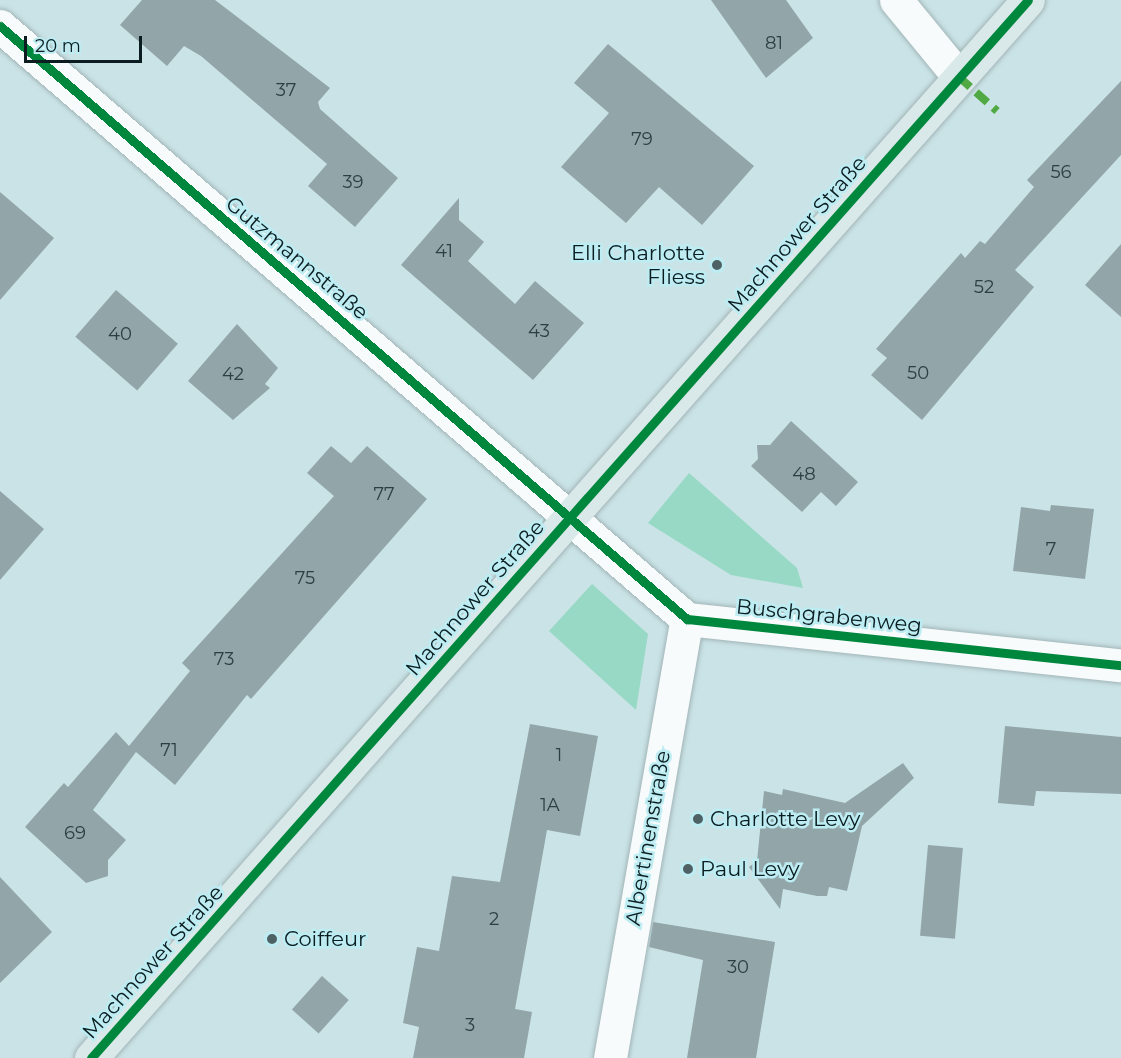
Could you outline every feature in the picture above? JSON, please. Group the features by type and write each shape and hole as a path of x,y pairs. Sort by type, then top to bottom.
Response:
{"main road":[{"name":"Machnower Straße","path":"91,1058 1028,0"}],"street":[{"path":"896,0 959,77"},
{"name":"Gutzmannstraße","path":"0,26 571,516"},
{"path":"571,516 687,619"},
{"name":"Buschgrabenweg","path":"687,619 1121,666"},
{"name":"Albertinenstraße","path":"610,1058 687,619"}],"green space":[{"path":"689,473 797,568 803,588 731,575 648,523"},
{"path":"592,584 648,634 636,710 549,631"}],"building":[{"path":"142,0 215,0 330,88 318,102 320,109 398,178 355,227 308,186 327,164 201,56 184,46 167,66 120,25"},
{"path":"711,0 786,0 813,38 766,78"},
{"path":"608,44 754,166 702,225 659,187 626,223 561,167 609,113 574,83"},
{"path":"1121,81 1121,155 1015,270 1034,287 922,420 871,375 887,358 876,349 961,253 965,258 980,241 985,244 1034,187 1027,180"},
{"path":"0,192 54,238 0,300"},
{"path":"459,198 459,220 484,242 468,261 515,304 535,281 584,323 533,380 401,265"},
{"path":"1121,244 1121,317 1085,285"},
{"path":"116,290 178,344 137,391 75,337"},
{"path":"237,324 278,368 265,384 270,388 233,420 188,381"},
{"path":"791,421 858,482 836,506 821,492 802,512 751,466 758,459 757,445 770,445"},
{"path":"331,446 351,463 367,446 427,499 251,699 247,695 175,785 136,752 93,810 126,840 108,860 108,876 86,883 25,827 64,783 68,787 116,732 129,746 190,671 182,663 334,496 307,473"},
{"path":"0,491 44,529 0,580"},
{"path":"1051,505 1094,509 1085,579 1013,571 1021,507 1050,511"},
{"path":"530,724 598,736 580,836 547,830 515,1009 532,1012 524,1058 413,1058 419,1027 403,1023 417,947 439,951 452,876 500,882"},
{"path":"1005,726 1121,737 1121,794 1036,791 1034,806 998,803"},
{"path":"903,763 914,778 862,826 847,891 829,887 827,896 817,896 783,889 780,909 749,867 757,861 764,791 782,795 783,789 845,803"},
{"path":"928,845 963,848 955,939 920,936"},
{"path":"0,877 52,932 0,983"},
{"path":"653,922 775,942 756,1058 687,1058 703,960 649,947"},
{"path":"322,976 349,1000 319,1034 292,1009"}],"marked path":[{"path":"959,77 997,111"}],"cycle path":[{"path":"91,1058 1028,0"},
{"path":"0,26 687,619 1121,665"}],"place":[{"name":"Elli Charlotte Fliess","path":"717,265"},
{"name":"Charlotte Levy","path":"698,819"},
{"name":"Paul Levy","path":"688,869"},
{"name":"Coiffeur","path":"272,939"}]}
